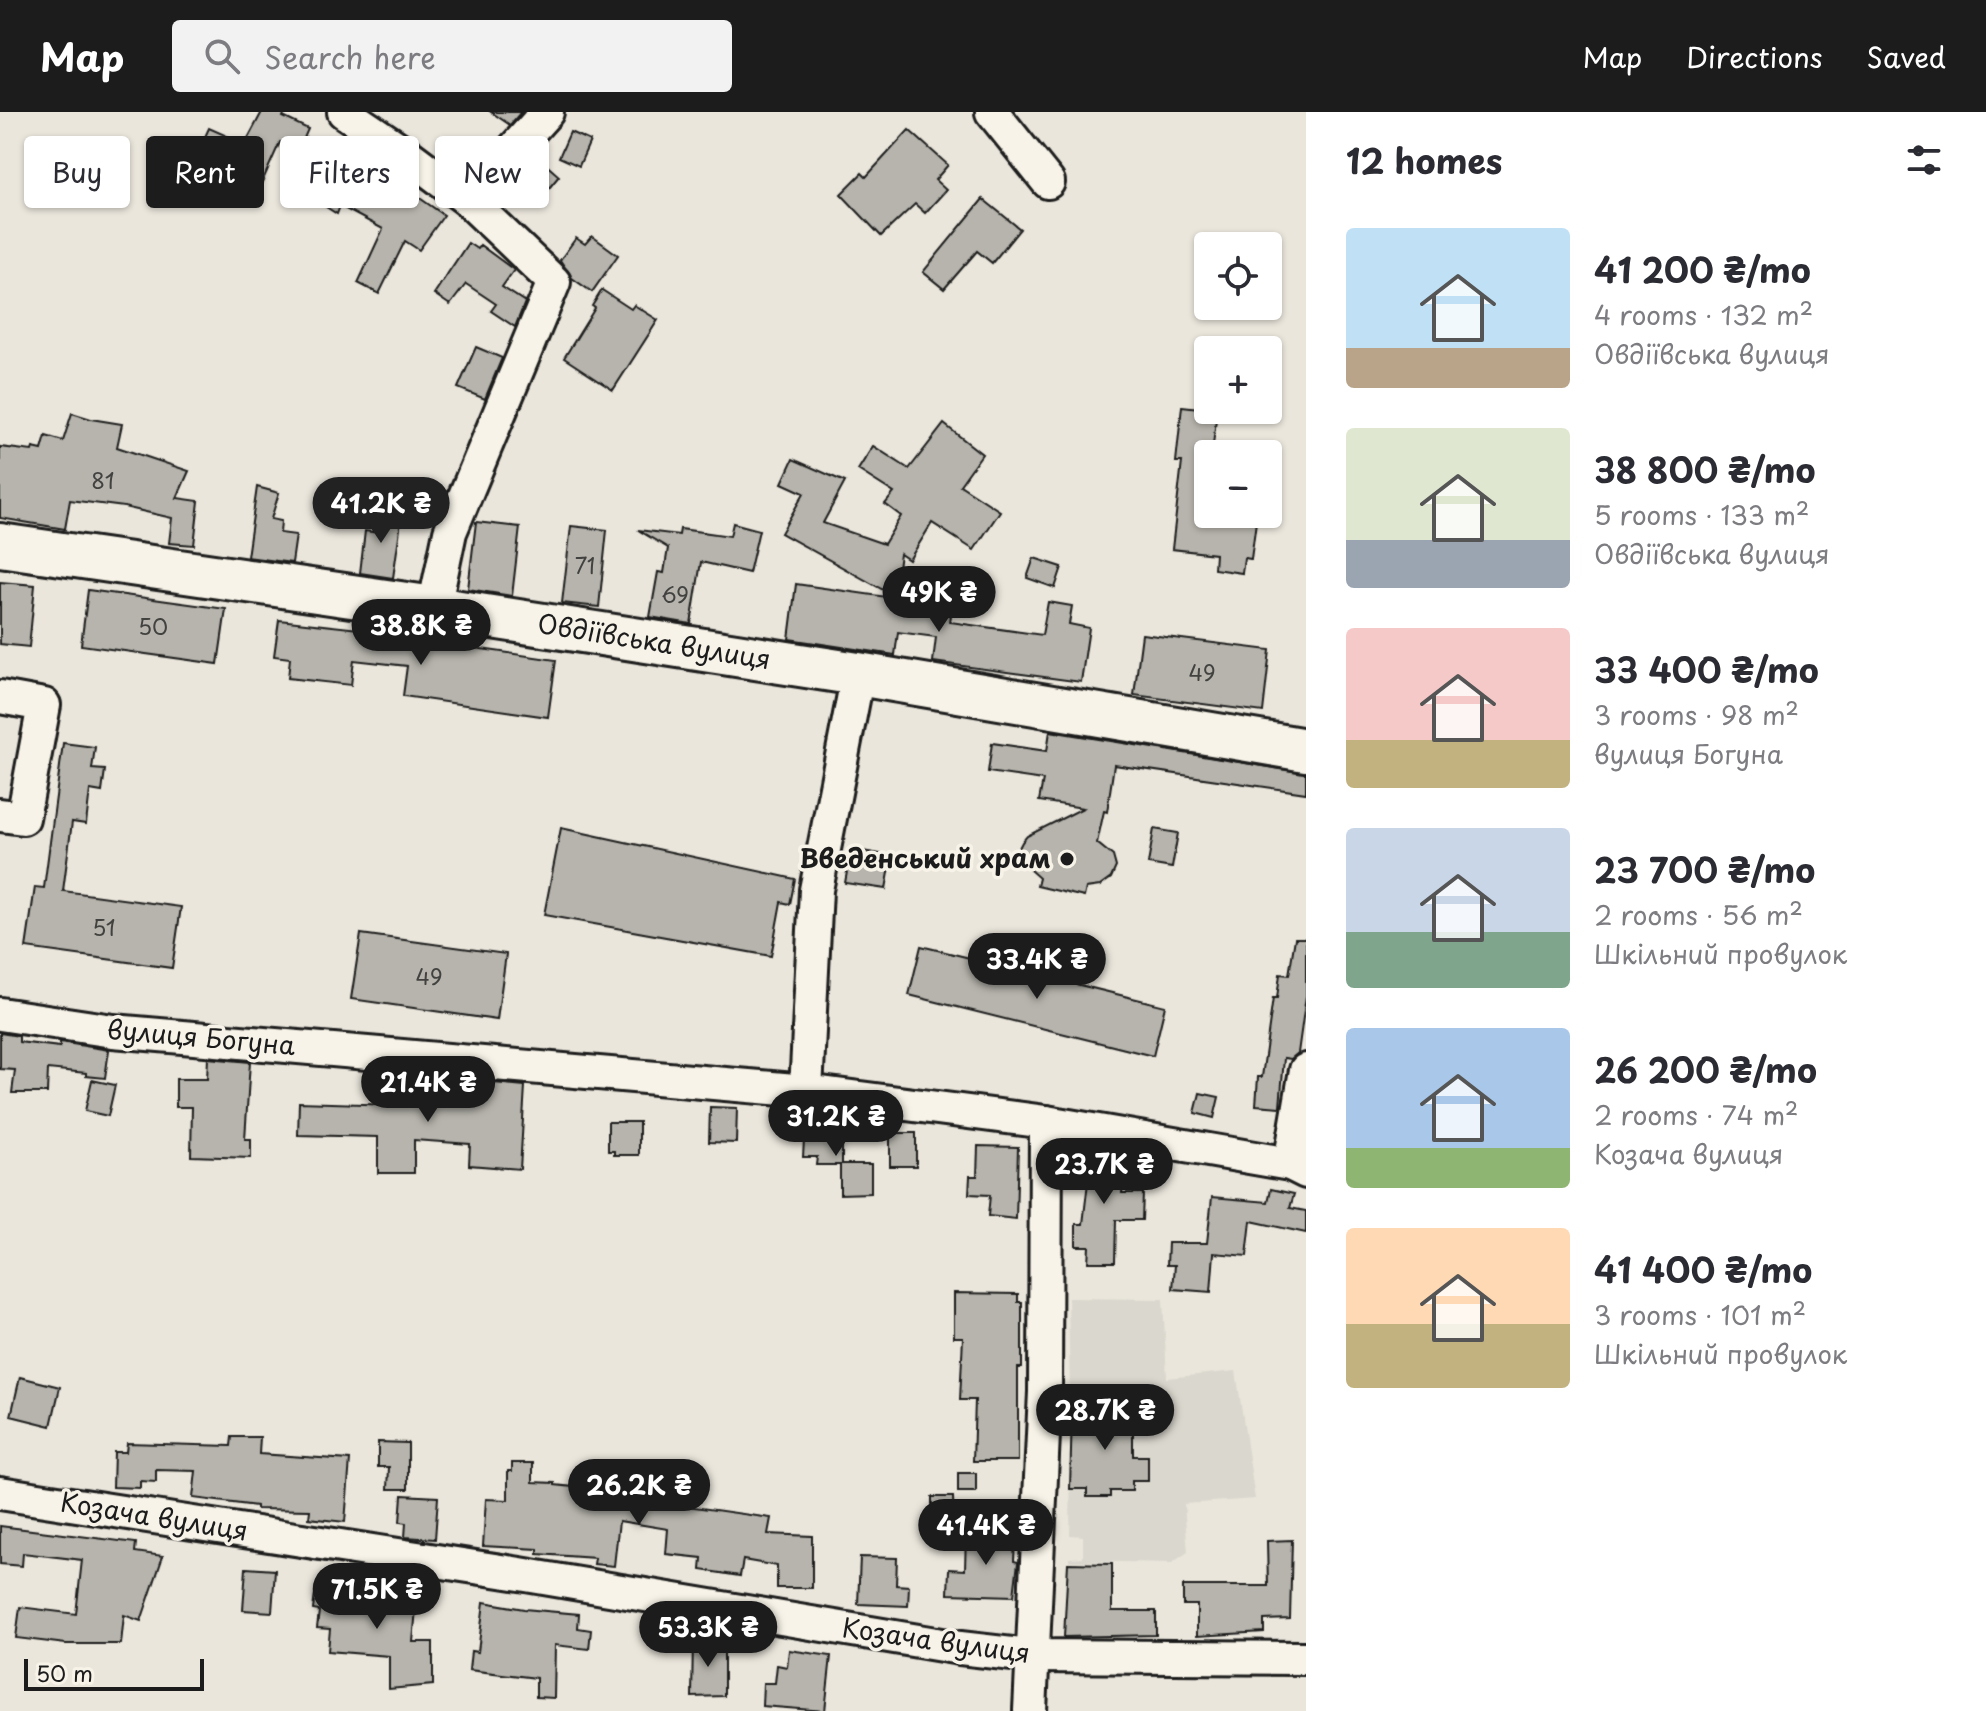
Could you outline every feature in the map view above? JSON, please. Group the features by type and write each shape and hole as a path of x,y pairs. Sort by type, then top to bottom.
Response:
{"main road":[{"name":"Овдіївська вулиця","path":"0,545 858,674 1306,750"}],"street":[{"path":"344,112 435,175"},
{"path":"525,136 547,112"},
{"path":"992,112 1048,182"},
{"path":"434,608 450,532 554,282 476,208"},
{"path":"806,1091 816,890 858,674"},
{"path":"0,697 44,705 23,818 0,815"},
{"name":"вулиця Богуна","path":"0,1014 113,1031 806,1091 1046,1122 1298,1168"},
{"path":"1298,1168 1306,1070"},
{"path":"1030,1711 1045,1392 1046,1122"},
{"name":"Козача вулиця","path":"0,1493 520,1574 960,1648 1031,1656 1306,1658"}],"shaded area":[{"path":"1068,1298 1163,1299 1167,1378 1236,1371 1255,1499 1184,1504 1188,1552 1172,1563 1069,1561 1069,1558 1083,1557 1083,1536 1070,1535 1071,1458 1075,1458 1071,1445"}],"building":[{"path":"262,112 285,112 283,117 308,129 305,136 280,136 264,178 264,136 249,136"},
{"path":"491,112 521,112 510,125"},
{"path":"209,128 227,136 205,136"},
{"path":"909,130 948,165 935,180 946,190 925,213 915,204 881,236 841,194 862,173 866,177"},
{"path":"570,132 590,141 579,166 559,157"},
{"path":"549,167 559,176 549,188"},
{"path":"419,198 444,215 419,250 405,241 379,294 358,283 383,229 344,208 419,208"},
{"path":"983,199 1020,229 992,263 977,251 944,289 923,272"},
{"path":"592,236 618,255 592,292 572,278 560,260 576,238 585,244"},
{"path":"468,243 477,249 480,245 514,270 502,287 525,302 515,327 491,311 496,304 466,284 450,305 434,294"},
{"path":"602,290 631,309 634,305 658,320 613,390 564,358 595,308 592,306"},
{"path":"476,347 502,358 485,399 458,388"},
{"path":"1182,406 1194,407 1194,424 1215,424 1214,440 1194,440 1194,528 1255,528 1251,559 1244,558 1242,573 1214,569 1215,554 1172,549 1182,462 1176,462"},
{"path":"72,413 122,424 117,447 189,471 177,498 199,501 194,545 169,543 172,518 124,507 70,500 65,529 0,518 0,447 32,451 33,448 42,450 46,436 63,441"},
{"path":"944,424 982,454 960,485 1000,511 974,550 932,523 909,560 900,554 894,596 781,533 804,493 782,483 793,459 845,482 823,523 884,544 901,516 885,504 894,493 858,470 873,446 909,469"},
{"path":"257,487 279,493 271,519 281,521 280,533 296,535 292,563 247,557"},
{"path":"399,510 400,529 393,578 360,573 365,531 373,532 372,511"},
{"path":"476,522 520,527 512,596 468,589"},
{"path":"733,523 759,530 749,573 701,562 691,624 650,617 658,572 664,573 668,548 638,530 679,535 680,529 730,536"},
{"path":"571,526 607,530 599,607 562,603"},
{"path":"1034,558 1062,567 1055,588 1027,578"},
{"path":"0,582 35,585 29,647 0,644"},
{"path":"796,584 894,598 893,607 951,615 950,622 1042,635 1048,602 1072,606 1069,624 1089,628 1081,682 933,662 936,637 898,632 895,655 789,639"},
{"path":"88,590 226,609 218,664 81,645"},
{"path":"279,620 386,632 385,635 556,660 548,717 403,696 407,666 354,660 351,685 288,678 290,658 274,656"},
{"path":"1142,634 1270,650 1263,712 1134,695"},
{"path":"1050,731 1306,773 1306,793 1114,765 1107,812 1104,811 1097,843 1113,856 1116,867 1111,878 1100,886 1086,888 1084,897 1037,886 1039,878 1021,862 1019,848 1022,842 1027,836 1083,808 1039,801 1043,780 988,772 992,743 1047,751"},
{"path":"63,743 95,747 92,769 105,770 102,792 90,790 86,824 72,822 63,891 181,907 172,968 26,948 35,887 44,888"},
{"path":"561,828 795,879 790,904 781,902 771,956 544,915"},
{"path":"1154,829 1178,833 1172,868 1148,864"},
{"path":"851,849 892,856 886,889 845,883"},
{"path":"361,934 506,954 497,1020 351,999"},
{"path":"1295,938 1306,938 1306,996 1298,1053 1291,1059 1284,1058 1280,1107 1256,1105 1258,1077 1262,1077 1273,998 1277,998 1280,974 1289,975"},
{"path":"921,946 1165,1006 1153,1056 909,995"},
{"path":"0,1033 19,1036 19,1042 60,1047 60,1042 109,1050 105,1078 48,1069 47,1093 12,1093 15,1070 0,1069"},
{"path":"208,1058 250,1062 245,1139 251,1139 251,1158 191,1156 192,1107 176,1107 176,1079 207,1079"},
{"path":"396,1075 434,1078 433,1097 483,1100 484,1082 525,1086 520,1169 469,1165 470,1144 414,1140 414,1173 378,1173 378,1137 298,1135 299,1102 396,1105"},
{"path":"92,1080 115,1085 108,1116 85,1111"},
{"path":"1200,1093 1219,1097 1214,1118 1195,1113"},
{"path":"710,1107 737,1108 736,1143 709,1142"},
{"path":"608,1122 639,1122 639,1155 614,1155 614,1151 608,1151"},
{"path":"805,1123 834,1123 834,1133 842,1133 842,1164 871,1164 871,1193 840,1194 840,1165 816,1165 817,1157 803,1157"},
{"path":"890,1133 916,1133 916,1166 890,1166"},
{"path":"978,1146 1018,1147 1016,1219 988,1216 990,1195 969,1194 970,1176 977,1176"},
{"path":"1081,1152 1117,1157 1115,1174 1124,1175 1122,1193 1143,1193 1142,1220 1116,1220 1115,1262 1088,1262 1089,1246 1076,1246 1076,1224 1083,1224 1088,1182 1077,1181"},
{"path":"1271,1189 1294,1194 1290,1208 1306,1211 1306,1233 1251,1221 1247,1256 1214,1253 1211,1292 1173,1289 1175,1265 1167,1265 1168,1243 1207,1243 1212,1197 1268,1202"},
{"path":"954,1293 1018,1294 1018,1302 1022,1302 1018,1461 973,1461 975,1400 960,1400 963,1337 954,1337"},
{"path":"20,1377 60,1387 51,1426 11,1416"},
{"path":"1107,1402 1133,1402 1133,1456 1148,1456 1148,1481 1132,1481 1132,1491 1110,1491 1110,1497 1087,1497 1087,1489 1070,1489 1072,1412 1107,1412"},
{"path":"232,1437 260,1437 259,1454 350,1460 345,1522 309,1518 310,1510 256,1509 256,1506 193,1498 196,1471 156,1470 156,1482 140,1481 140,1488 113,1487 114,1452 126,1452 127,1443 231,1446"},
{"path":"378,1442 408,1443 408,1489 388,1489 389,1467 378,1467"},
{"path":"512,1463 533,1463 533,1482 555,1483 583,1490 659,1495 662,1478 691,1483 687,1506 771,1518 768,1534 812,1536 812,1588 777,1588 777,1566 743,1560 740,1576 701,1570 702,1558 666,1554 668,1529 619,1521 614,1566 594,1564 595,1558 538,1554 538,1549 483,1546 486,1499 508,1500 508,1471 512,1471"},
{"path":"958,1473 976,1473 976,1492 958,1492"},
{"path":"402,1495 438,1497 435,1539 405,1537 406,1523 400,1522"},
{"path":"932,1497 953,1497 954,1524 932,1524"},
{"path":"0,1526 136,1543 135,1552 163,1556 141,1621 124,1615 121,1644 66,1644 16,1638 20,1607 76,1614 82,1560 23,1553 22,1566 0,1564"},
{"path":"966,1533 1003,1534 1002,1541 1015,1541 1014,1561 1018,1562 1014,1596 948,1594 949,1569 965,1570"},
{"path":"1292,1540 1290,1619 1264,1620 1264,1632 1197,1636 1197,1605 1183,1605 1183,1586 1268,1586 1267,1541"},
{"path":"860,1557 897,1558 896,1585 909,1586 908,1606 858,1604"},
{"path":"1068,1563 1112,1564 1112,1611 1156,1611 1156,1635 1064,1637"},
{"path":"246,1568 275,1570 272,1612 243,1610"},
{"path":"316,1586 370,1591 371,1586 408,1589 406,1608 416,1609 413,1642 433,1642 433,1685 389,1689 389,1656 328,1651 330,1629 317,1628 319,1611 313,1610"},
{"path":"484,1602 579,1614 578,1628 591,1630 589,1649 555,1645 554,1698 536,1697 536,1678 469,1670 471,1651 478,1652"},
{"path":"693,1641 724,1641 724,1696 692,1697"},
{"path":"789,1650 831,1656 825,1711 762,1706 763,1683 775,1683 777,1665 787,1667"}],"place":[{"name":"Введенський храм","path":"1067,859"}]}
